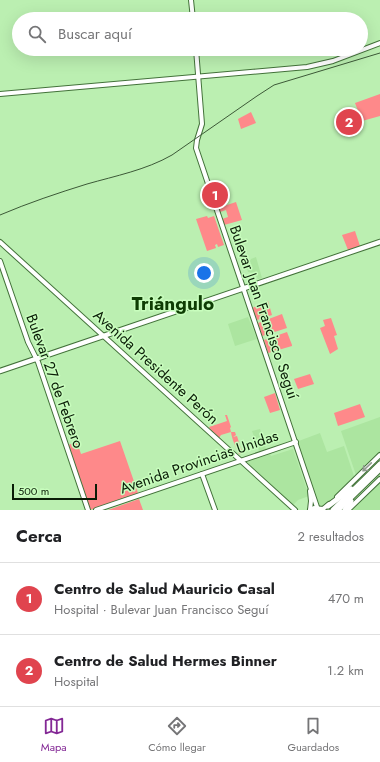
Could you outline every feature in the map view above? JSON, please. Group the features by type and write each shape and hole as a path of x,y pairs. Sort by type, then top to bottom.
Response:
{"highway":[{"path":"333,510 380,464"},
{"path":"338,510 380,469"},
{"path":"328,506 364,480"},
{"path":"345,510 360,489"}],"main road":[{"path":"190,0 191,12"},
{"path":"368,46 380,42"},
{"path":"368,47 380,42"},
{"name":"Bulevar Juan Francisco Seguí","path":"196,56 200,123 193,141 194,148 318,510"},
{"path":"0,93 313,64 340,56"},
{"path":"197,75 320,65 347,56"},
{"name":"Bulevar Juan Francisco Seguí","path":"197,75 202,124 196,140 197,150 242,288"},
{"name":"Avenida Presidente Perón","path":"1,244 294,510"},
{"name":"Bulevar 27 de Febrero","path":"0,261 86,510"},
{"name":"Bulevar 27 de Febrero","path":"0,267 26,342 35,359"},
{"name":"Bulevar Juan Francisco Seguí","path":"295,442 311,493 310,510"},
{"name":"Avenida Provincias Unidas","path":"101,510 295,442"},
{"path":"310,510 314,508 322,510 328,506 380,455"},
{"path":"202,475 214,510"},
{"name":"Avenida Provincias Unidas","path":"96,510 202,475"},
{"path":"348,510 380,479"}],"street":[{"path":"0,371 380,242"}],"shaded area":[{"path":"380,94 380,116 355,123 361,120 357,117 360,116 355,103"},
{"path":"251,112 256,123 241,129 238,119"},
{"path":"236,202 242,220 224,225 222,219 228,217 226,210 220,212 218,208"},
{"path":"207,216 208,218 214,216 224,245 218,247 217,244 215,245 216,248 207,251 196,219"},
{"path":"355,231 360,246 348,250 342,235"},
{"path":"256,257 262,278 258,279 254,273 248,272 247,268 251,263 251,259"},
{"path":"268,301 272,315 257,320 252,308"},
{"path":"282,314 287,328 262,336 258,323"},
{"path":"248,317 257,339 235,346 228,324"},
{"path":"331,318 337,335 334,336 338,349 330,354 320,328 325,326 323,320"},
{"path":"287,332 292,346 268,353 264,340"},
{"path":"310,374 314,384 298,389 294,379"},
{"path":"275,393 280,410 270,413 264,397"},
{"path":"360,404 365,417 338,426 334,413"},
{"path":"225,415 227,415 231,432 221,435 219,438 209,427 227,421"},
{"path":"380,417 380,453 356,475 341,431"},
{"path":"260,429 266,449 259,451 252,431"},
{"path":"231,432 235,432 236,435 233,437 237,436 243,451 241,454 239,454 233,441"},
{"path":"320,433 327,452 344,446 355,479 328,506 318,510 296,442"},
{"path":"120,441 138,493 90,510 68,445 77,442 81,454"},
{"path":"293,449 309,496 298,500 293,505 247,462 270,454 271,456"},
{"path":"380,479 380,510 348,510"},
{"path":"139,499 143,510 108,510"}],"railway":[{"path":"0,215 65,191 152,165 172,155 274,85 380,53"}],"place":[{"name":"Centro de Salud Hermes Binner","path":"349,122"},
{"name":"Centro de Salud Mauricio Casal","path":"215,195"}],"district":[{"name":"Triángulo","path":"173,303"}]}
